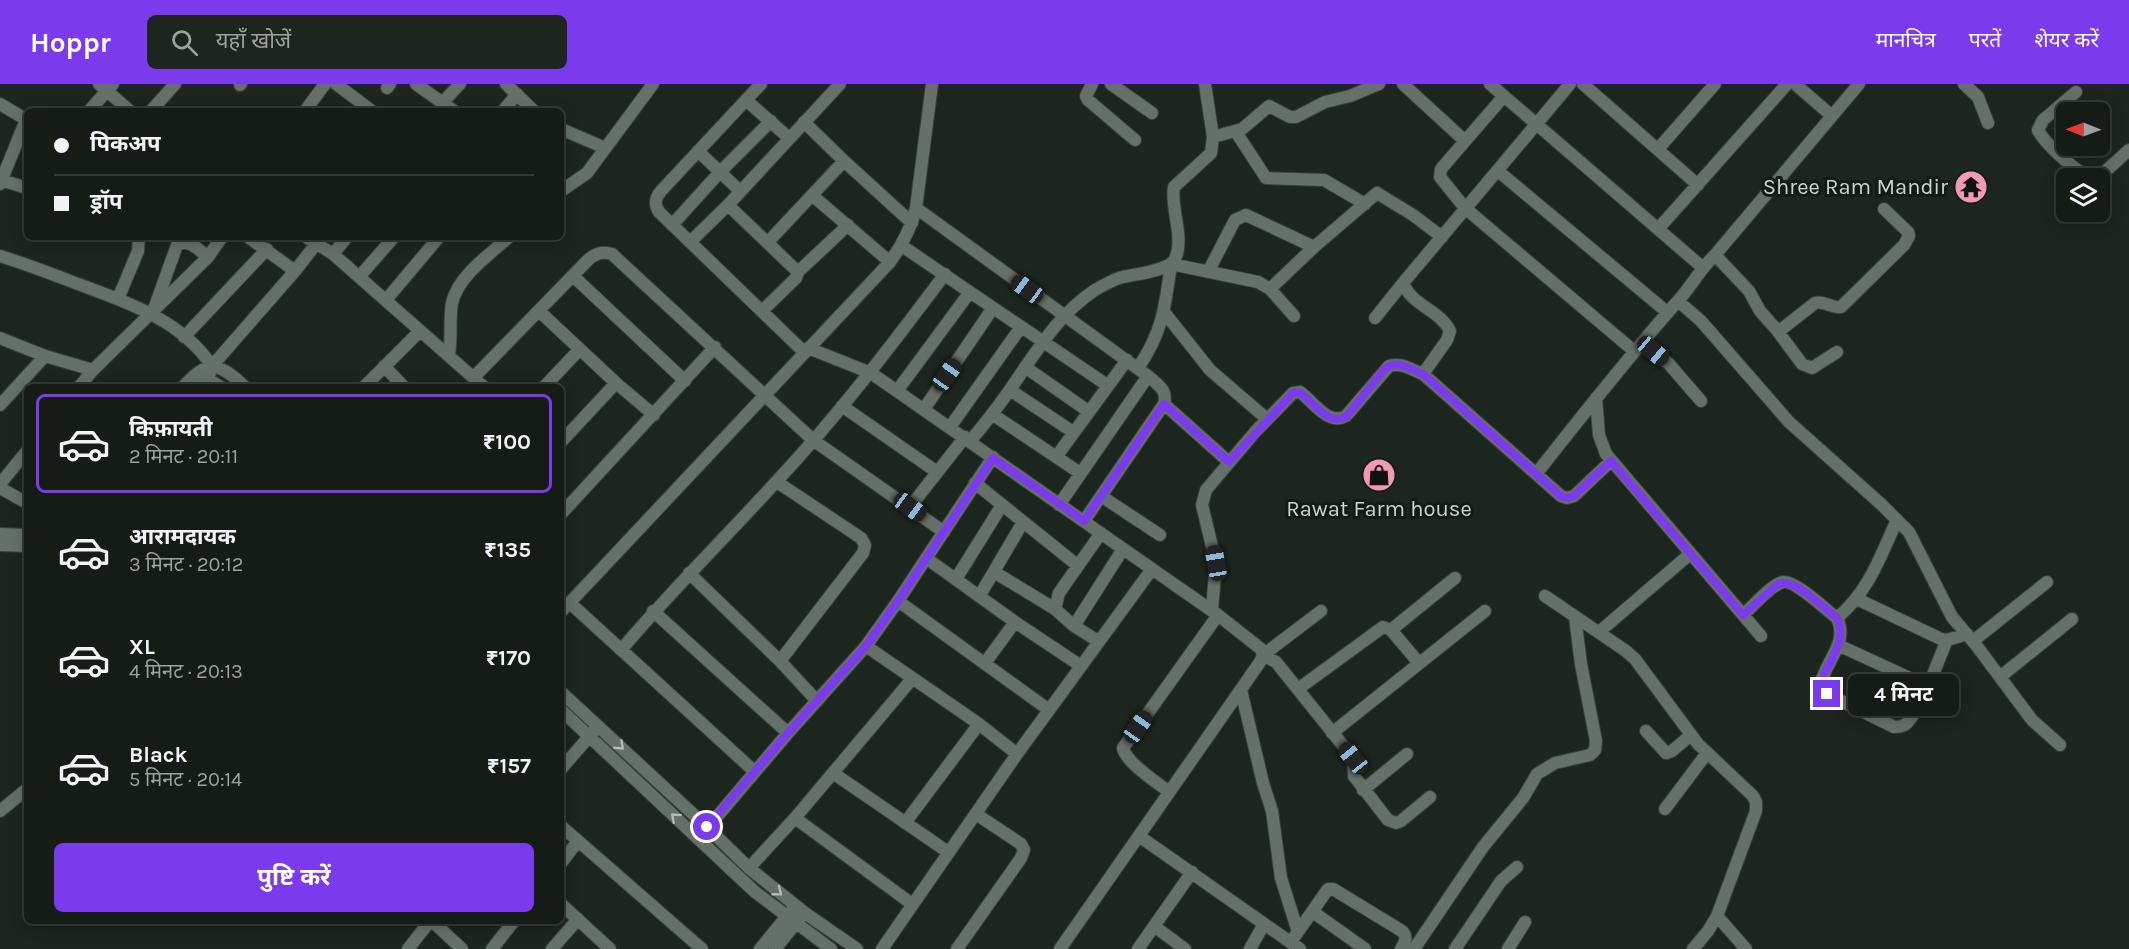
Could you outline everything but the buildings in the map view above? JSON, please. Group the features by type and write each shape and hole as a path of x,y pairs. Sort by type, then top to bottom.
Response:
{"street":[{"path":"154,108 175,84"},
{"path":"307,108 325,84"},
{"path":"336,84 368,108"},
{"path":"416,84 450,108"},
{"path":"443,102 460,84"},
{"path":"506,84 531,108"},
{"path":"564,189 587,173 653,84"},
{"path":"761,84 661,191 655,201 658,212 806,350 871,373 1215,612 1256,643 1263,655 1276,662 1353,758 1354,776 1388,820 1396,823 1430,797"},
{"path":"690,242 728,205 840,84"},
{"path":"754,771 621,650 566,608 764,393 890,262 902,246 916,208 932,84"},
{"path":"1092,84 1086,96 1088,100 1135,140"},
{"path":"1110,84 1152,113"},
{"path":"1059,504 1143,372 1154,343 1164,312 1171,264 1175,258 1178,241 1174,187 1211,153 1213,137 1205,84"},
{"path":"1213,137 1236,132 1249,125 1269,106 1290,117 1296,117 1326,102 1364,87 1379,84"},
{"path":"1403,84 1465,141"},
{"path":"1491,84 1702,267"},
{"path":"1375,318 1569,84"},
{"path":"1583,84 1698,185"},
{"path":"1658,149 1714,84"},
{"path":"1658,229 1787,84"},
{"path":"1795,84 1832,116"},
{"path":"1536,474 1638,346 1678,301 1702,267 1715,255 1859,84"},
{"path":"1964,84 1978,97 1988,123"},
{"path":"91,108 106,87 127,108"},
{"path":"2075,168 2044,139 2038,130 2043,120 2076,92"},
{"path":"505,108 517,94"},
{"path":"1504,96 1465,141 1440,173 1440,177 1465,208 1638,346 1667,362 1701,401"},
{"path":"746,100 789,138"},
{"path":"0,104 24,118"},
{"path":"672,225 771,121"},
{"path":"804,122 912,222"},
{"path":"24,127 1,182 24,185"},
{"path":"564,130 605,148"},
{"path":"1236,132 1266,178 1318,178 1334,184 1365,204"},
{"path":"2108,168 2129,150"},
{"path":"698,151 740,191"},
{"path":"768,242 844,161"},
{"path":"1498,171 1667,312"},
{"path":"564,178 577,180"},
{"path":"1270,290 1314,247 1377,194 1413,215 1442,237"},
{"path":"813,196 890,262"},
{"path":"728,205 798,272"},
{"path":"916,208 1143,372 1164,390 1166,397 1164,404 1084,521"},
{"path":"1778,333 1815,303 1820,301 1836,308 1841,307 1905,245 1909,236 1908,232 1884,209"},
{"path":"1208,272 1231,225 1239,217 1246,215 1314,247"},
{"path":"762,311 796,278 798,272 848,225"},
{"path":"1430,249 1431,229"},
{"path":"118,299 138,251 139,240"},
{"path":"82,384 93,370 208,257 220,240"},
{"path":"253,240 296,270"},
{"path":"208,379 212,366 296,270 311,240 333,254 481,384"},
{"path":"333,254 345,240"},
{"path":"359,277 391,240"},
{"path":"386,300 436,240"},
{"path":"449,354 452,303 459,287 476,267 506,240"},
{"path":"153,313 177,245 188,243 208,257"},
{"path":"902,246 1107,385"},
{"path":"184,337 267,249"},
{"path":"474,377 595,254 601,252 612,254 813,440 944,532"},
{"path":"1715,255 1749,291 1757,305 1806,367 1812,368 1837,352"},
{"path":"0,256 153,313 196,346 212,366"},
{"path":"910,507 937,472 992,414 1043,340 1064,316 1085,297 1109,282 1171,264 1258,282 1270,290 1294,316"},
{"path":"621,650 689,573 777,482 871,373 945,274"},
{"path":"573,276 685,381"},
{"path":"1403,283 1414,299 1443,320 1450,331 1447,340 1423,374"},
{"path":"897,391 970,292"},
{"path":"1678,301 1698,318 1789,422 1908,532 1952,617 2037,727 2060,745"},
{"path":"924,409 993,308"},
{"path":"539,311 654,415"},
{"path":"1164,312 1210,370 1267,420"},
{"path":"367,384 384,366 413,325"},
{"path":"950,427 1021,327"},
{"path":"0,339 45,356 93,370"},
{"path":"564,511 715,347"},
{"path":"547,384 580,349"},
{"path":"2,399 45,356"},
{"path":"1056,457 1126,360"},
{"path":"1169,792 1129,760 1123,748 1215,612 1216,563 1202,499 1210,482 1293,393 1299,392 1331,419 1339,420 1346,417 1389,366 1404,365 1423,374 1561,496 1567,498 1579,491 1611,461"},
{"path":"186,384 199,370 218,366 230,373 241,384"},
{"path":"384,366 401,384"},
{"path":"1025,367 1088,411"},
{"path":"198,384 208,379"},
{"path":"208,379 216,384"},
{"path":"564,439 616,383"},
{"path":"1010,390 1073,432"},
{"path":"1596,398 1599,435 1611,461 1761,636"},
{"path":"1164,404 1229,462"},
{"path":"842,406 937,472"},
{"path":"992,414 1080,473"},
{"path":"24,455 0,486 24,501"},
{"path":"699,839 754,771 866,646 993,458"},
{"path":"777,482 861,538 865,545 863,553 780,661"},
{"path":"975,483 1077,565"},
{"path":"1101,496 1160,535"},
{"path":"956,579 1002,505"},
{"path":"1837,618 1857,599 1865,586 1897,520"},
{"path":"980,595 1023,522"},
{"path":"1055,609 1059,593 1101,533"},
{"path":"0,534 24,535"},
{"path":"0,545 24,546"},
{"path":"1074,626 1123,549"},
{"path":"1599,632 1690,554"},
{"path":"926,558 1081,666"},
{"path":"882,949 1017,754 1152,569"},
{"path":"689,573 817,700"},
{"path":"994,573 1055,609 1074,626 1098,641"},
{"path":"1391,630 1455,578"},
{"path":"1743,615 1772,589 1784,582 1790,582 1798,587 1837,618 1841,631 1838,645 1821,683 1827,694 1894,727 1906,724 1917,708 1947,640"},
{"path":"1857,599 1947,640 1970,638 2047,582"},
{"path":"1545,596 1626,651 1640,665 1690,735 1753,796 1756,802 1756,812 1717,916 1708,932 1693,949"},
{"path":"898,601 1049,710"},
{"path":"1060,949 1263,655 1322,611"},
{"path":"1332,733 1485,611"},
{"path":"654,612 788,733"},
{"path":"1414,949 1483,847 1523,798 1537,774 1555,763 1590,754 1595,750 1596,741 1581,664 1575,617"},
{"path":"2000,677 2072,619"},
{"path":"985,663 1015,622"},
{"path":"1298,689 1383,627 1391,630 1419,663"},
{"path":"1838,645 1927,686"},
{"path":"866,646 979,724 1017,754"},
{"path":"749,868 795,818 912,679"},
{"path":"1241,690 1260,774 1272,811 1281,878 1296,941"},
{"path":"564,695 749,868 800,909 857,949"},
{"path":"564,713 755,892 831,949"},
{"path":"905,823 979,724"},
{"path":"564,765 598,726"},
{"path":"1646,731 1666,753 1672,751 1690,735"},
{"path":"1665,808 1707,753"},
{"path":"1363,790 1407,754"},
{"path":"833,773 948,852"},
{"path":"0,811 24,791"},
{"path":"957,949 1021,858 1024,850 1021,844 976,814"},
{"path":"795,818 912,904"},
{"path":"564,829 702,949"},
{"path":"1139,837 1264,924 1296,941"},
{"path":"564,859 578,841"},
{"path":"1459,947 1501,881 1517,867"},
{"path":"1138,949 1192,872"},
{"path":"1296,941 1312,912 1329,889 1338,890 1402,931 1406,942 1401,949"},
{"path":"564,907 603,947"},
{"path":"760,949 800,909"},
{"path":"1312,912 1365,949"},
{"path":"1717,916 1746,949"},
{"path":"552,949 578,919"},
{"path":"775,949 791,920"},
{"path":"1508,949 1525,922"},
{"path":"408,949 429,924"},
{"path":"434,924 462,949"},
{"path":"492,949 512,924"},
{"path":"1250,949 1264,924"},
{"path":"1154,926 1185,949"}],"place":[{"name":"Shree Ram Mandir","path":"1971,187"},
{"name":"Rawat Farm house","path":"1379,475"}],"route":[{"path":"707,827 866,646 993,458 1084,521 1164,404 1229,462 1293,393 1299,392 1331,419 1339,420 1346,417 1384,370 1397,364 1423,374 1561,496 1567,498 1574,496 1611,461 1743,615 1778,584 1790,582 1798,587 1837,618 1841,631 1841,639 1821,683 1827,694"}]}
